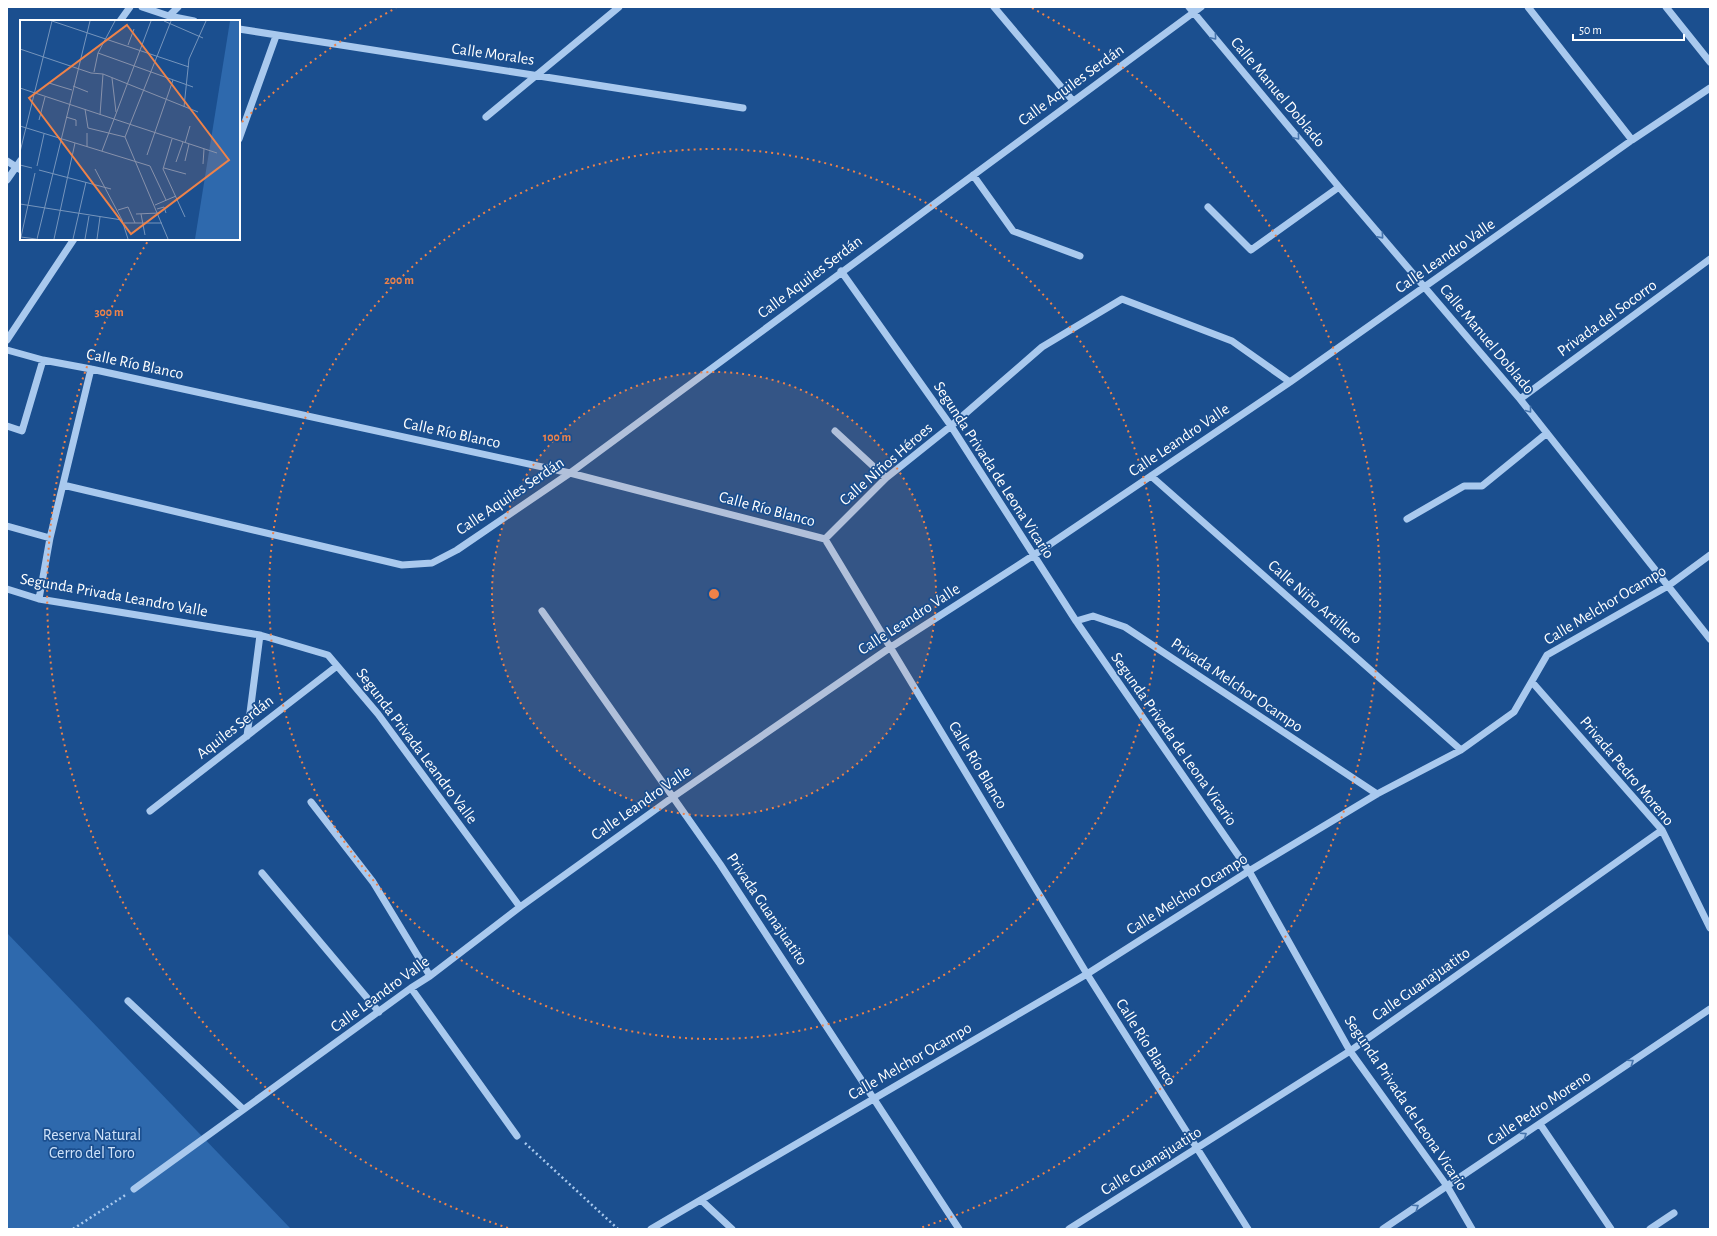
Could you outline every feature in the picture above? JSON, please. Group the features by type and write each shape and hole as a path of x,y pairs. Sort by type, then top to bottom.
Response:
{"street":[{"path":"121,20 130,7"},
{"path":"142,7 169,16 189,20"},
{"path":"169,16 178,7"},
{"path":"486,117 619,7"},
{"path":"994,7 1073,101"},
{"name":"Calle Aquiles Serdán","path":"63,485 402,565 432,563 456,550 570,473 841,271 1073,101 1191,10 1200,7"},
{"path":"1528,7 1632,140"},
{"path":"1666,7 1710,62"},
{"name":"Calle Manuel Doblado","path":"1191,10 1338,187 1520,399 1710,639"},
{"name":"Calle Morales","path":"240,29 743,108"},
{"path":"240,136 276,36"},
{"name":"Calle Leandro Valle","path":"134,1189 242,1109 430,976 520,907 673,797 891,647 1034,555 1290,382 1632,140 1710,88"},
{"path":"7,161 18,169 7,180"},
{"path":"973,175 1013,231 1080,256"},
{"path":"1208,207 1251,250 1338,187"},
{"path":"7,340 73,240"},
{"name":"Privada del Socorro","path":"1520,399 1710,259"},
{"name":"Segunda Privada de Leona Vicario","path":"841,271 951,426 1076,621 1249,871 1350,1051 1447,1186 1472,1229"},
{"name":"Calle Niños Héroes","path":"825,539 886,478 951,426 1042,347 1122,299 1232,341 1290,382"},
{"name":"Calle Río Blanco","path":"7,350 43,360 91,369 570,473 825,539 1087,974 1248,1229"},
{"path":"7,426 22,431 43,360"},
{"path":"39,599 50,538 91,369"},
{"path":"834,431 886,478"},
{"path":"1407,519 1464,486 1482,486 1547,433"},
{"name":"Calle Niño Artillero","path":"1151,476 1461,750"},
{"path":"7,526 50,538"},
{"name":"Calle Melchor Ocampo","path":"652,1229 1087,974 1249,871 1377,794 1461,750 1514,712 1547,654 1668,586 1710,555"},
{"name":"Segunda Privada Leandro Valle","path":"7,590 39,599 260,635 328,655 378,714 520,907"},
{"name":"Privada Guanajuatito","path":"542,611 720,864 875,1098 959,1229"},
{"name":"Privada Melchor Ocampo","path":"1076,621 1093,616 1125,627 1377,794"},
{"path":"246,736 260,635"},
{"name":"Aquiles Serdán","path":"150,811 337,666"},
{"name":"Privada Pedro Moreno","path":"1532,682 1662,830 1710,928"},
{"path":"310,802 373,882 430,976"},
{"name":"Calle Guanajuatito","path":"1069,1229 1350,1051 1662,830"},
{"path":"262,873 379,1012"},
{"path":"411,988 517,1136"},
{"path":"128,1001 242,1109"},
{"name":"Calle Pedro Moreno","path":"1383,1229 1710,1009"},
{"path":"1540,1124 1611,1229"},
{"path":"701,1200 732,1229"},
{"path":"1650,1229 1674,1213"}],"path":[{"path":"517,1136 618,1229"},
{"path":"73,1229 134,1189"}],"green space":[{"name":"Reserva Natural Cerro del Toro","path":"7,933 291,1229 7,1229"}]}
